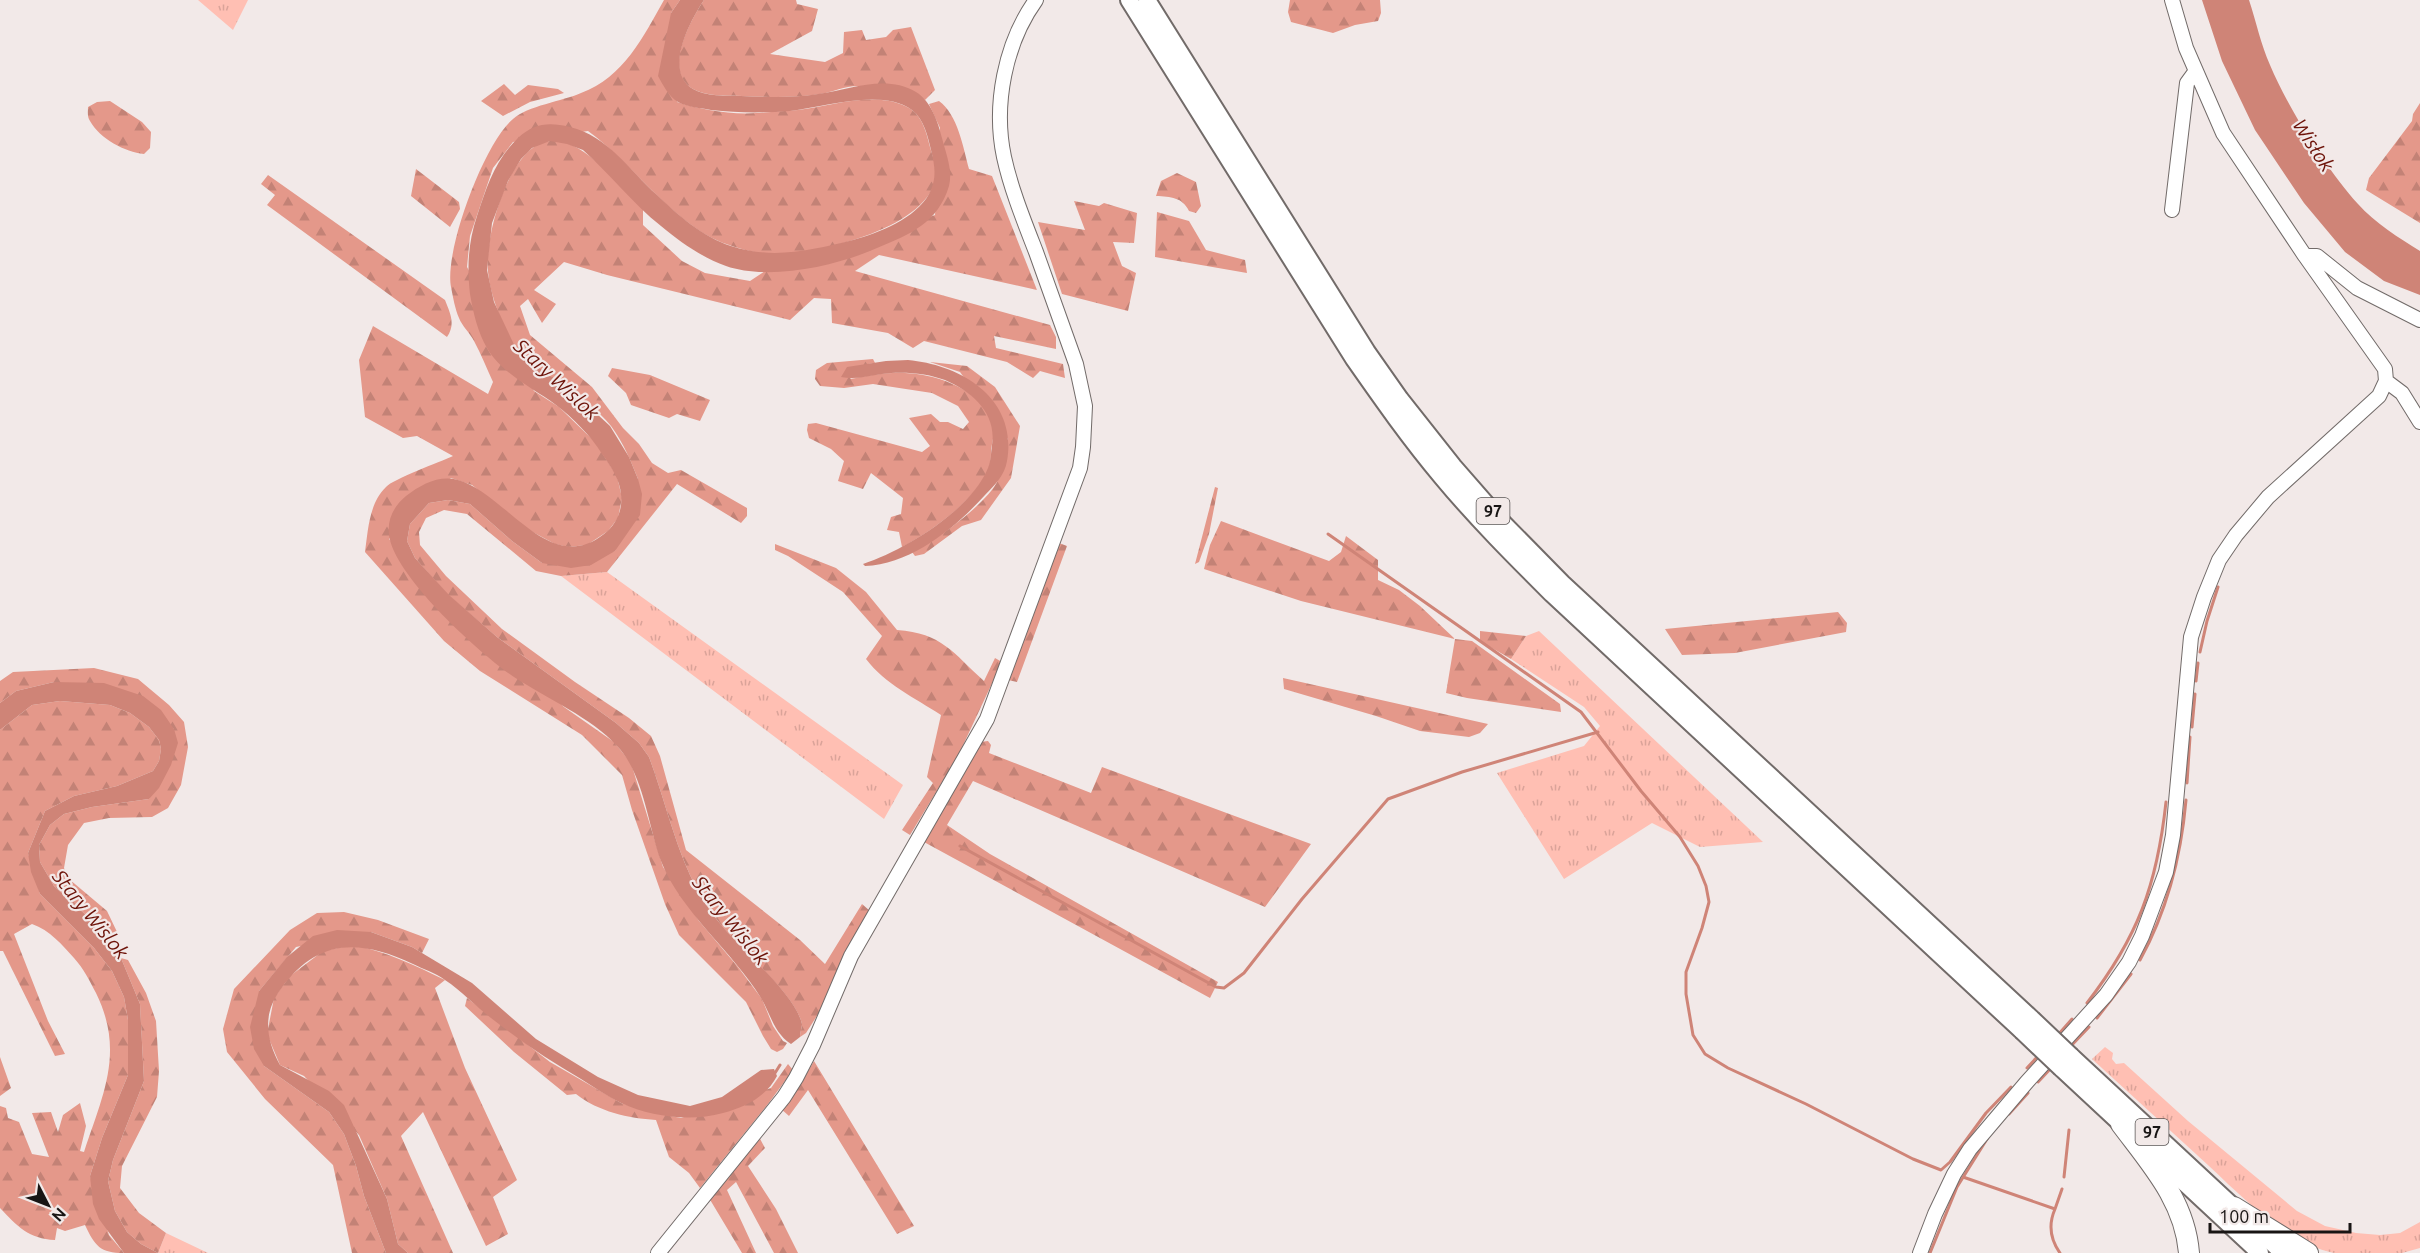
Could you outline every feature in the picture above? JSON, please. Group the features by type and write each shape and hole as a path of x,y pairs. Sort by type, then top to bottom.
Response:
{"highway":[{"path":"2121,1124 2173,1196 2183,1219 2189,1253"},
{"path":"2234,1208 2308,1253"}],"main road":[{"name":"97","path":"1129,0 1348,350 1389,409 1442,477 1494,536 1552,594 2027,1025"},
{"name":"97","path":"1146,0 1367,352 1413,416 1473,489 1562,583 2066,1062 2283,1253"},
{"name":"97","path":"2066,1062 2121,1124 2260,1253"}],"street":[{"path":"658,1253 784,1097 796,1078 851,956 987,719 1053,537 1073,490 1083,447 1085,406 1082,386 1015,193 1004,156 1001,123 1002,95 1011,51 1020,27 1036,0"},
{"path":"1920,1253 1954,1174 1970,1149 2106,995 2129,962 2142,936 2166,872 2173,835 2191,637 2219,561 2236,535 2268,497 2379,396 2386,381 2385,369 2305,256 2223,133 2195,72 2172,0"},
{"path":"2172,210 2187,83 2195,72"},
{"path":"2305,256 2317,256 2357,288 2420,320"},
{"path":"2386,381 2402,393 2420,422"}],"green space":[{"path":"198,0 248,0 233,30"},
{"path":"664,0 680,0 671,13 677,102 737,113 798,110 869,100 896,103 914,111 921,120 936,171 930,193 915,209 894,223 869,235 815,250 762,253 732,246 712,238 693,226 588,131 513,142 493,168 470,236 467,267 534,391 559,407 595,442 617,476 622,498 618,518 608,531 587,545 568,547 555,544 527,529 472,485 451,478 389,539 564,707 614,742 631,763 663,867 699,921 762,999 773,1026 783,1041 787,1043 777,1052 771,1049 746,1002 679,935 665,904 622,775 582,735 480,671 444,641 365,552 368,526 373,509 386,487 407,475 453,456 417,436 403,438 365,417 359,360 373,326 488,394 493,382 474,341 459,318 451,287 450,270 460,224 479,173 502,132 519,114 596,86 621,66 640,41"},
{"path":"704,0 796,0 797,4 818,9 812,31 770,54 825,62 843,53 844,32 862,30 866,40 886,37 893,30 911,27 935,90 925,100 912,92 877,86 855,86 820,94 791,97 717,95 699,92 684,81 679,59 686,33"},
{"path":"1290,0 1380,0 1381,13 1378,21 1355,25 1333,33 1291,22 1288,12"},
{"path":"504,84 515,95 528,85 558,89 564,93 530,102 503,116 481,101"},
{"path":"110,101 142,122 151,132 150,148 144,154 129,151 114,144 94,128 88,116 88,107 97,102"},
{"path":"939,101 951,114 955,123 969,169 992,176 1037,290 879,255 855,271 1050,325 1056,337 1056,349 994,336 996,348 1063,364 1065,378 1040,371 1033,378 1007,362 924,341 913,348 888,333 832,323 831,299 814,298 790,320 607,275 564,262 534,290 556,304 542,323 528,299 520,306 530,335 592,387 652,463 668,473 681,470 747,508 747,516 741,523 677,484 607,572 561,576 536,571 467,514 444,510 426,518 419,532 420,545 446,576 502,629 651,736 660,756 686,850 800,940 825,964 862,904 870,911 829,997 806,1033 800,1037 802,1024 789,999 727,932 705,903 694,883 677,842 649,757 639,743 616,723 497,637 448,595 415,558 407,541 410,524 429,503 448,500 470,504 512,541 542,563 615,551 638,479 626,452 611,426 601,415 541,371 517,350 502,321 490,286 488,257 495,216 511,175 522,158 535,146 550,141 563,142 576,147 613,177 643,209 643,225 682,261 705,273 750,281 765,271 786,270 935,215 940,128 929,104"},
{"path":"2420,103 2420,223 2366,190 2369,178 2412,121 2413,114"},
{"path":"416,169 459,202 460,209 450,227 411,196"},
{"path":"1177,173 1196,182 1201,206 1196,213 1189,211 1183,203 1176,199 1156,196 1161,181"},
{"path":"268,175 445,300 452,323 447,337 267,205 275,195 261,184"},
{"path":"1074,201 1099,206 1104,203 1137,213 1134,243 1113,242 1122,266 1136,273 1128,311 1062,294 1038,222 1085,230"},
{"path":"1157,212 1189,221 1206,250 1245,260 1247,273 1155,257"},
{"path":"873,359 875,363 868,364 850,379 905,373 933,377 947,382 972,396 982,406 989,417 993,431 989,468 974,492 952,514 902,547 899,532 887,530 891,517 901,514 903,498 871,473 863,489 838,481 844,461 831,449 809,438 808,424 816,423 922,452 930,446 909,418 931,414 940,422 948,422 963,429 969,422 958,406 932,393 873,384 844,388 820,386 815,379 816,370 827,363"},
{"path":"930,362 967,366 995,387 1020,426 1011,478 981,520 962,526 924,554 915,556 912,552 960,521 992,489 1002,470 1008,439 960,372"},
{"path":"612,368 650,375 710,400 700,421 677,414 669,418 631,405 626,393 608,376"},
{"path":"1215,487 1218,488 1209,534 1199,562 1195,564"},
{"path":"1221,521 1329,561 1341,552 1346,536 1378,560 1378,580 1399,590 1420,606 1455,639 1301,601 1204,569 1210,545"},
{"path":"1059,543 1067,546 1017,682 1008,680"},
{"path":"775,544 836,568 866,592 897,630 925,635 936,640 955,653 984,681 995,658 1002,662 958,756 910,835 902,830 933,783 927,777 941,715 882,676 866,659 882,636 843,592 775,550"},
{"path":"607,572 903,785 884,819 561,576"},
{"path":"1838,612 1847,623 1846,632 1735,653 1682,655 1665,629"},
{"path":"1480,631 1526,636 1511,659 1480,641"},
{"path":"1539,631 1763,842 1700,847 1652,823 1564,879 1497,773 1584,746 1600,726 1584,707 1511,659 1526,636"},
{"path":"1455,639 1472,641 1560,704 1561,712 1446,693"},
{"path":"94,668 138,679 169,705 184,722 188,747 181,785 168,808 152,817 109,818 84,823 68,845 64,868 69,879 107,911 118,934 108,943 87,916 54,886 40,862 39,845 50,825 64,814 92,807 149,799 174,729 54,682 16,691 0,703 0,681 13,672"},
{"path":"1283,678 1488,724 1480,733 1469,737 1420,731 1284,689"},
{"path":"60,701 110,705 130,713 149,727 159,740 161,749 159,761 153,771 117,786 74,796 45,811 28,853 40,894 94,948 112,971 124,997 128,1020 128,1075 102,1138 90,1176 109,1235 124,1253 109,1252 99,1247 85,1225 65,1231 57,1228 55,1240 38,1237 18,1226 0,1208 0,1106 6,1108 8,1118 19,1122 32,1154 49,1157 32,1113 51,1112 58,1132 63,1115 80,1103 86,1126 80,1151 84,1152 108,1073 110,1054 105,1014 89,979 74,958 50,934 32,924 14,934 48,1021 65,1054 55,1056 3,951 0,951 0,730 32,705"},
{"path":"988,741 991,745 989,753 1091,793 1102,767 1311,844 1265,907 973,781 947,825 990,854 1218,982 1210,998 924,842 980,742"},
{"path":"344,912 378,920 429,939 422,953 371,932 296,947 259,991 264,1066 329,1112 344,1134 386,1253 352,1253 333,1165 265,1099 227,1052 223,1029 234,989 290,930 317,913"},
{"path":"352,945 388,955 445,980 435,988 465,1068 517,1180 493,1197 508,1234 486,1246 423,1112 401,1136 453,1253 408,1253 398,1244 387,1199 359,1135 304,1076 280,1065 267,1034 274,998 290,976 323,951"},
{"path":"121,958 128,960 146,993 156,1021 159,1071 157,1097 122,1166 120,1188 139,1213 166,1233 158,1253 141,1244 127,1232 115,1211 108,1181 113,1160 144,1081 140,1004"},
{"path":"467,998 550,1062 621,1103 646,1111 681,1118 771,1088 788,1064 793,1070 700,1188 689,1173 669,1157 656,1120 614,1113 576,1094 567,1095 514,1052 465,1006"},
{"path":"2105,1047 2113,1053 2112,1059 2116,1064 2124,1063 2188,1121 2297,1211 2325,1226 2356,1233 2380,1235 2400,1233 2420,1222 2420,1248 2402,1253 2334,1253 2315,1247 2278,1227 2092,1059"},
{"path":"0,1057 11,1088 0,1096"},
{"path":"814,1061 914,1226 897,1234 808,1090 789,1116 780,1108 804,1078"},
{"path":"758,1135 765,1148 748,1166 776,1209 798,1253 774,1253 736,1182 727,1190 756,1253 742,1253 709,1198"},
{"path":"166,1233 208,1253 158,1253"}],"water":[{"path":"680,0 704,0 686,33 680,58 680,70 684,81 698,92 716,95 790,97 867,85 892,84 916,92 930,106 936,119 948,162 950,180 944,199 938,209 921,226 861,255 823,266 782,272 743,270 709,259 676,238 641,208 583,150 550,141 532,148 521,159 508,181 492,223 487,270 494,302 517,351 584,402 610,426 629,457 638,479 642,494 640,515 615,551 591,565 571,568 542,563 512,541 470,504 448,500 429,503 410,524 407,541 415,558 449,595 497,637 616,723 639,743 649,757 685,863 705,903 727,932 789,998 797,1012 802,1024 800,1037 791,1044 777,1029 750,981 694,914 670,879 656,847 639,785 626,758 617,746 582,717 514,677 461,633 422,592 406,571 394,552 389,535 390,518 402,500 424,484 444,479 458,480 476,488 546,540 565,546 584,545 604,534 620,512 620,489 617,478 598,447 562,410 518,380 493,357 478,329 474,315 470,294 469,265 474,226 488,184 503,155 518,138 530,129 549,124 584,131 607,146 691,225 721,242 747,250 792,252 863,237 885,229 906,217 923,203 929,194 935,172 927,134 916,114 900,104 885,100 869,100 790,111 731,112 686,105 675,100 658,76 671,13"},
{"name":"Wisłok","path":"2202,0 2249,0 2270,65 2298,119 2321,156 2346,190 2372,218 2420,251 2420,295 2384,281 2345,252 2304,203 2255,130 2222,61"},
{"path":"908,360 948,369 982,389 995,403 1004,420 1008,439 1007,461 1002,476 960,520 946,531 916,551 899,559 865,566 863,564 917,539 952,513 979,484 990,462 993,434 987,414 981,405 955,385 945,380 914,373 889,373 856,378 841,377 847,367"},
{"path":"54,682 104,683 143,696 161,710 174,729 178,743 171,765 159,788 149,799 92,807 64,814 50,825 39,845 40,862 54,886 87,916 121,958 140,1004 144,1081 113,1160 108,1181 115,1211 127,1232 141,1244 158,1253 124,1253 99,1219 93,1204 90,1176 102,1138 128,1075 128,1020 124,997 112,971 94,948 40,894 31,872 28,853 45,811 74,796 117,786 153,771 159,761 161,749 159,740 149,727 130,713 110,705 60,701 32,705 0,730 0,703 16,691"},
{"path":"337,930 371,932 412,947 472,983 536,1039 598,1077 638,1095 690,1106 722,1097 761,1070 774,1069 777,1076 767,1090 754,1100 723,1113 698,1117 671,1117 645,1112 616,1100 524,1043 434,973 375,950 357,947 325,952 309,960 295,972 275,998 269,1017 269,1036 280,1065 329,1091 344,1105 387,1199 398,1244 408,1253 386,1253 344,1134 329,1112 264,1066 254,1049 250,1027 259,991 287,957 313,936"}],"waterway":[{"path":"1328,534 1581,712 1641,791 1680,837 1698,866 1706,886 1709,902 1686,972 1686,994 1693,1035 1705,1054 1728,1068 1806,1104 1913,1159 1941,1170 1950,1162 1986,1113 2011,1087"},
{"path":"2200,652 2218,587"},
{"path":"2196,681 2198,663"},
{"path":"2192,727 2195,694"},
{"path":"960,846 1216,987 1224,988 1244,973 1302,899 1388,799 1462,772 1598,732"},
{"path":"2187,783 2190,737"},
{"path":"2140,960 2158,922 2172,882 2181,842 2186,800"},
{"path":"2087,1003 2120,955 2142,909 2157,859 2166,802"},
{"path":"2097,1018 2131,974"},
{"path":"2057,1036 2072,1019"},
{"path":"2069,1048 2089,1027"},
{"path":"2027,1068 2038,1056"},
{"name":"Stary Wislok","path":"775,1073 780,1065"},
{"path":"2038,1082 2053,1066"},
{"path":"2009,1114 2028,1093"},
{"path":"2064,1177 2069,1130"},
{"path":"1930,1253 1957,1187 1987,1139"},
{"path":"1963,1177 2055,1209 2051,1221 2051,1232 2060,1253"},
{"path":"2055,1209 2062,1189"}]}
